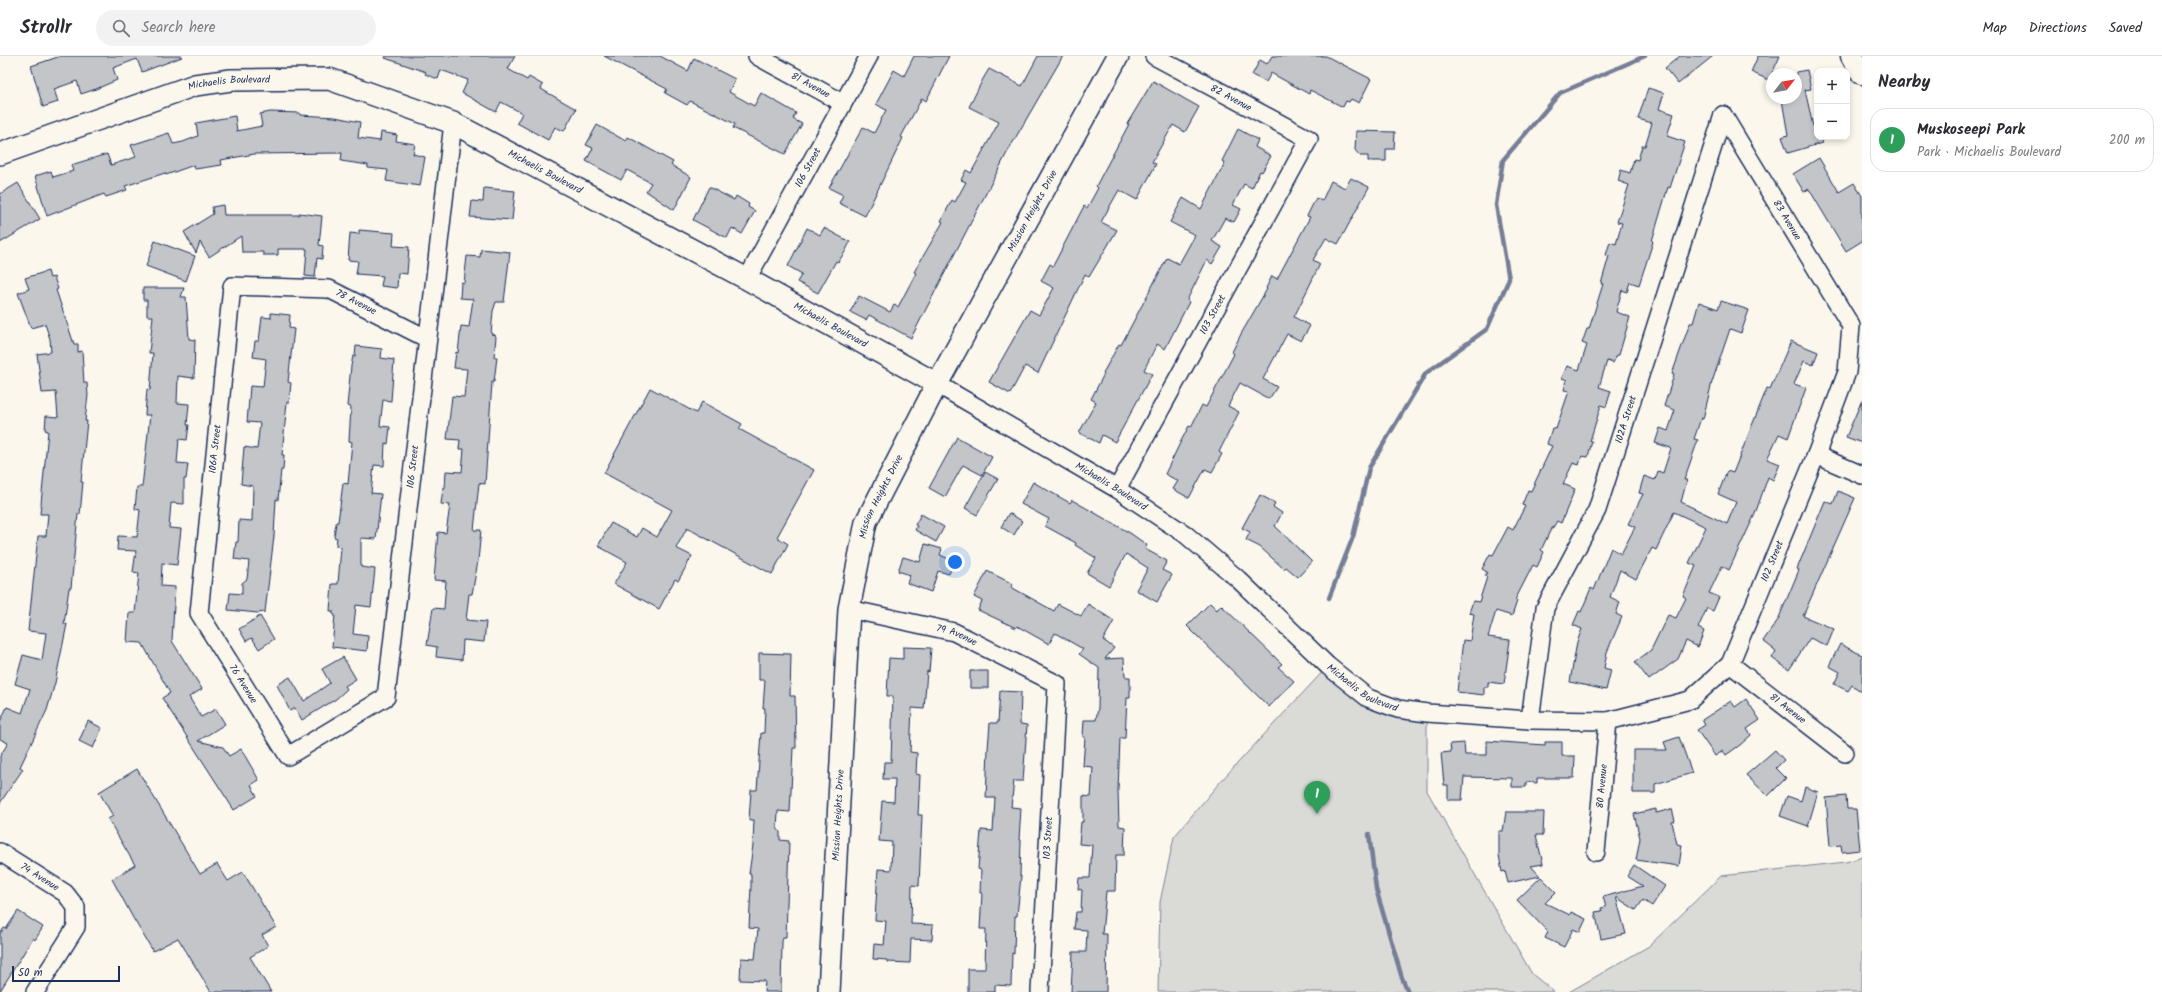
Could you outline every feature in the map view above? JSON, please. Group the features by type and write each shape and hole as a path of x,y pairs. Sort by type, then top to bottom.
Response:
{"main road":[{"path":"1852,56 1862,72"}],"street":[{"name":"81 Avenue","path":"757,56 843,103"},
{"name":"106 Street","path":"747,280 869,56"},
{"name":"Mission Heights Drive","path":"829,992 849,609 866,522 937,384 1118,56"},
{"name":"82 Avenue","path":"1154,56 1308,139"},
{"name":"Michaelis Boulevard","path":"0,154 195,85 231,80 330,79 453,123 747,280 937,384 1117,489 1158,515 1208,553 1328,666 1368,698 1405,710 1530,720 1608,721"},
{"name":"83 Avenue","path":"1723,115 1851,326"},
{"name":"102A Street","path":"1530,720 1545,608 1597,510 1723,115"},
{"name":"106 Street","path":"288,756 386,697 426,338 453,123"},
{"name":"103 Street","path":"1117,489 1308,139"},
{"name":"78 Avenue","path":"232,286 329,289 426,338"},
{"name":"106A Street","path":"199,613 232,286"},
{"name":"102 Street","path":"1608,721 1690,700 1730,664 1816,455 1847,372 1851,326"},
{"path":"1816,455 1862,475"},
{"name":"79 Avenue","path":"849,609 954,632 1057,684"},
{"name":"76 Avenue","path":"199,613 288,756"},
{"name":"81 Avenue","path":"1730,664 1845,753"},
{"name":"103 Street","path":"1040,992 1057,684"},
{"name":"80 Avenue","path":"1596,852 1608,721"},
{"name":"74 Avenue","path":"0,852 65,893 76,907 76,927 35,992"}],"shaded area":[{"path":"1328,666 1353,687 1427,713 1427,791 1532,974 1554,992 1158,992 1160,902 1174,837 1220,782"},
{"path":"1862,857 1862,992 1569,992 1649,946 1721,876 1846,862"}],"building":[{"path":"61,56 182,57 142,72 137,59 113,68 117,80 96,89 81,94 77,81 54,89 58,102 43,107 31,66"},
{"path":"386,56 515,56 508,69 527,80 529,77 543,85 541,89 576,109 564,131 555,127 548,140 517,123 522,113 501,102 496,112 462,93 468,80 441,70 438,79 425,74 426,72 385,58"},
{"path":"604,56 660,56 688,71 694,58 735,79 729,92 754,106 761,93 796,113 793,119 802,124 785,154 733,128 735,124 690,101 687,105 665,93 667,89"},
{"path":"914,56 949,56 926,101 922,98 901,137 903,138 865,216 839,203 843,195 829,188 863,127 874,133 886,110 876,104 894,70 904,76"},
{"path":"1038,56 1063,56 1009,149 911,338 869,315 866,320 850,312 859,296 890,312 894,305 898,307 916,273 914,272 943,222 941,221 952,200 955,202 966,182 961,180 966,170 971,173 999,122 969,107 983,79 989,69 1022,86"},
{"path":"1272,56 1326,56 1371,79 1359,103 1351,99 1349,102 1346,101 1343,107 1310,90 1309,94 1271,73 1266,82 1252,75 1260,60 1267,64"},
{"path":"1680,56 1713,56 1678,84 1665,68"},
{"path":"1758,56 1780,56 1774,68 1766,68 1766,79 1751,72"},
{"path":"1807,70 1811,89 1805,90 1814,126 1814,140 1821,140 1822,143 1788,153 1782,137 1788,135 1783,104 1802,104 1802,71"},
{"path":"1153,81 1199,107 1185,132 1173,125 1152,162 1156,164 1137,200 1119,190 1101,222 1117,230 1089,277 1085,274 1038,373 1025,366 1010,394 989,382 1030,310 1039,315 1054,288 1041,281 1050,264 1053,266 1084,206 1087,208 1098,188 1096,186 1129,124 1127,124"},
{"path":"1648,88 1664,93 1659,109 1674,114 1667,136 1685,142 1670,188 1668,187 1652,241 1653,242 1639,285 1630,282 1627,292 1622,290 1616,312 1630,317 1619,355 1617,355 1613,363 1607,361 1599,387 1611,391 1606,407 1601,405 1590,441 1592,441 1588,457 1582,456 1579,465 1573,463 1563,484 1575,489 1561,523 1557,521 1551,529 1541,550 1544,552 1537,567 1533,565 1515,600 1517,601 1512,616 1496,611 1488,637 1510,640 1504,684 1488,682 1488,687 1484,687 1484,695 1457,692 1463,640 1470,641 1474,614 1469,613 1473,601 1479,602 1487,577 1485,576 1487,572 1482,569 1490,554 1493,555 1508,527 1513,530 1525,506 1522,505 1528,490 1531,491 1552,446 1547,444 1552,428 1556,429 1569,391 1564,390 1567,380 1562,378 1567,366 1579,370 1587,345 1582,343 1587,329 1589,329 1603,284 1601,284 1609,256 1606,255 1610,242 1616,244 1622,223 1617,222 1629,185 1618,181 1621,170 1630,173 1634,159 1638,160 1642,146 1645,146 1652,123 1638,119"},
{"path":"270,112 300,113 300,115 335,117 360,122 358,138 380,141 381,132 397,135 396,141 415,144 413,154 425,157 420,186 386,181 388,170 368,168 368,165 341,161 342,153 254,154 221,160 222,165 195,169 194,165 166,175 165,173 125,186 127,190 106,197 104,194 47,216 35,176 51,171 53,177 73,171 71,165 107,154 111,165 136,157 131,145 169,133 173,144 183,142 198,136 196,123 235,116 237,131 262,126 260,114"},
{"path":"597,125 626,141 628,137 673,162 671,165 691,177 674,210 646,191 651,183 627,170 621,180 586,161 593,148 586,145"},
{"path":"1238,129 1258,140 1255,147 1271,156 1262,172 1260,171 1252,188 1244,184 1233,205 1241,209 1234,222 1225,218 1212,241 1222,247 1212,264 1207,260 1187,300 1189,302 1165,349 1157,344 1144,370 1152,374 1115,442 1102,435 1099,443 1079,433 1096,402 1091,399 1104,374 1103,373 1119,344 1121,345 1167,258 1179,264 1195,235 1170,222 1183,198 1201,209 1225,163 1222,161"},
{"path":"1356,131 1395,132 1394,149 1386,149 1386,161 1368,161 1368,156 1360,156 1355,150"},
{"path":"1819,158 1839,192 1854,183 1862,196 1862,241 1846,251 1809,189 1804,192 1793,174"},
{"path":"1351,178 1369,187 1338,244 1326,238 1313,260 1320,264 1294,317 1310,326 1301,341 1287,334 1263,379 1277,387 1269,399 1240,383 1228,406 1239,412 1219,452 1222,454 1212,472 1205,469 1189,498 1173,489 1178,481 1165,474 1181,441 1189,426 1191,427 1202,405 1206,407 1234,354 1232,352 1241,334 1267,289 1266,288 1272,276 1277,279 1310,217 1307,216 1316,198 1322,201 1331,181 1345,188"},
{"path":"18,183 40,219 0,243 0,194"},
{"path":"709,187 734,200 736,196 749,204 748,207 755,211 742,234 732,228 727,238 693,220"},
{"path":"484,188 515,191 512,220 470,217 472,201 483,202"},
{"path":"223,205 224,215 299,215 299,213 322,216 319,245 323,246 322,259 317,258 315,277 305,276 307,249 278,249 278,255 263,255 263,252 242,252 241,236 209,257 200,242 196,253 184,232 213,214 212,207"},
{"path":"807,228 820,235 824,228 850,242 838,262 836,261 818,293 797,282 802,274 788,266"},
{"path":"359,230 394,233 393,246 409,247 407,274 398,273 397,288 381,286 383,276 356,274 358,261 348,260 350,233 359,234"},
{"path":"155,241 195,256 186,281 146,266"},
{"path":"481,249 510,252 504,302 496,302 493,311 491,334 495,335 496,337 494,357 497,357 494,382 492,382 485,484 479,483 474,530 481,530 478,561 472,594 469,594 466,620 486,622 484,642 463,640 462,660 436,657 437,647 427,645 433,608 444,609 446,581 434,580 438,532 446,533 450,505 441,504 443,488 445,488 446,471 462,472 464,449 459,449 460,440 447,439 452,396 464,397 467,369 454,368 456,352 458,353 461,326 469,327 473,299 460,298 461,282 464,283 467,256 480,257"},
{"path":"48,271 50,278 54,277 58,289 56,290 74,344 78,344 78,352 82,351 84,383 87,383 88,395 81,482 83,482 80,514 78,514 71,588 69,588 64,624 67,624 55,683 47,710 20,767 23,769 0,803 0,756 8,743 0,739 0,722 7,707 22,713 30,689 15,684 23,655 42,660 46,633 28,631 38,536 46,536 48,514 40,514 48,431 45,430 46,416 58,417 56,392 42,393 37,354 51,352 50,339 45,324 31,328 18,293 29,289 25,278"},
{"path":"143,288 184,288 181,297 186,297 189,339 195,340 194,378 178,376 177,403 189,404 187,425 189,425 187,440 179,439 177,463 188,464 186,479 184,479 184,504 171,503 169,528 181,529 177,565 162,563 161,586 175,587 172,641 202,689 189,697 201,717 216,709 225,724 198,741 223,747 229,756 241,749 259,780 251,785 257,796 234,810 162,698 170,693 142,643 127,642 129,613 135,613 139,573 133,572 136,551 117,550 118,536 137,537 140,510 135,509 137,487 142,487 150,415 145,415 147,389 150,390 153,353 149,353 153,316 147,316 147,300 143,300"},
{"path":"1721,301 1749,310 1741,333 1730,329 1712,382 1703,419 1701,418 1694,439 1698,440 1684,480 1687,480 1681,502 1727,524 1736,502 1718,494 1727,471 1733,473 1767,388 1770,389 1791,341 1818,352 1813,365 1804,361 1794,384 1806,388 1788,438 1779,434 1767,459 1780,464 1773,480 1768,477 1755,514 1729,570 1722,566 1709,593 1719,597 1713,611 1707,608 1698,628 1704,631 1698,647 1686,641 1678,659 1649,680 1635,662 1651,650 1668,615 1676,618 1686,598 1683,596 1696,566 1689,563 1706,527 1674,512 1656,550 1652,548 1636,579 1620,570 1610,597 1620,602 1616,614 1622,617 1607,652 1604,668 1611,670 1606,690 1570,682 1577,642 1582,629 1573,625 1579,611 1581,612 1591,588 1594,590 1611,548 1621,554 1635,527 1628,524 1643,494 1639,493 1644,476 1655,480 1658,471 1663,473 1671,448 1655,443 1660,428 1668,431 1675,410 1664,406 1674,375 1672,374 1690,323 1693,323 1699,302 1718,309"},
{"path":"271,313 290,315 289,328 294,329 288,382 291,383 289,403 287,402 282,455 284,455 283,470 281,470 278,500 276,499 274,536 265,612 258,613 228,610 230,593 242,594 242,583 247,579 249,561 234,559 236,542 238,542 239,520 252,521 253,486 241,484 244,447 257,449 260,423 247,422 250,386 263,387 266,359 253,357 255,341 259,341 262,317 271,318"},
{"path":"356,346 382,349 381,358 394,360 391,401 383,400 380,426 390,427 388,444 385,443 384,466 374,465 371,493 381,494 376,539 361,538 361,567 375,569 371,607 356,605 353,634 368,636 367,651 332,647 335,615 333,614 333,611 330,611 332,584 338,584 341,547 336,546 337,538 334,537 336,522 338,522 343,483 348,484 352,442 349,441 351,407 347,406 351,366 353,356 355,357"},
{"path":"650,388 696,413 702,402 742,424 739,429 814,470 777,537 788,544 772,574 687,528 676,548 692,556 678,581 675,579 659,609 614,584 627,562 598,546 611,523 637,537 642,528 657,537 672,510 604,473"},
{"path":"1862,400 1862,443 1846,437"},
{"path":"957,437 992,457 982,475 963,465 945,497 929,488"},
{"path":"985,472 998,479 977,515 965,508"},
{"path":"1033,482 1070,503 1072,500 1130,533 1147,545 1145,549 1167,561 1162,570 1172,575 1157,602 1136,590 1148,568 1126,554 1109,586 1087,573 1096,558 1075,545 1076,543 1045,526 1049,519 1021,504"},
{"path":"1838,491 1855,498 1803,616 1834,629 1827,646 1810,638 1789,670 1772,658 1776,651 1763,641 1778,620 1825,501 1833,504"},
{"path":"1260,495 1275,503 1273,507 1282,513 1275,526 1312,562 1298,577 1286,567 1284,569 1260,547 1246,540 1250,532 1242,528"},
{"path":"1009,513 1022,521 1014,535 1001,527"},
{"path":"921,514 944,527 936,542 915,530 917,526 915,525"},
{"path":"925,544 942,549 940,555 954,561 949,574 938,571 931,592 907,583 910,575 898,571 903,557 920,562"},
{"path":"987,571 1013,584 1011,587 1054,611 1058,604 1081,616 1088,604 1114,621 1103,640 1114,648 1105,659 1124,658 1125,677 1130,677 1130,698 1127,698 1125,738 1120,738 1118,790 1119,826 1125,827 1124,855 1116,855 1115,891 1106,891 1102,934 1107,934 1106,992 1071,992 1073,952 1086,952 1087,930 1074,929 1076,912 1081,912 1082,890 1078,889 1079,878 1090,878 1092,845 1079,844 1081,822 1083,822 1083,796 1091,797 1093,767 1083,766 1085,737 1083,737 1084,720 1096,720 1098,708 1099,668 1079,654 1083,649 1055,633 1049,644 1017,626 1016,628 978,610 982,601 974,597"},
{"path":"1210,603 1217,610 1221,605 1282,664 1278,667 1294,681 1269,707 1187,626"},
{"path":"260,616 274,639 259,649 252,638 246,641 239,629"},
{"path":"1840,644 1862,655 1862,692 1852,685 1848,691 1834,684 1840,672 1829,666"},
{"path":"903,647 931,648 929,672 927,671 924,709 912,708 910,752 917,753 916,774 920,775 918,815 922,815 919,886 912,885 911,924 933,925 932,940 911,939 910,963 887,962 887,960 873,959 874,944 884,945 886,921 875,920 878,869 891,870 892,842 879,841 882,801 894,802 895,779 883,779 884,762 891,762 893,696 887,696 889,658 903,659"},
{"path":"759,653 791,654 790,696 795,696 796,748 793,748 790,812 778,811 777,828 780,832 780,840 789,841 786,937 783,937 782,942 781,992 764,992 765,981 740,980 741,958 755,959 758,929 749,928 751,874 749,874 753,845 754,820 749,820 751,790 757,790 761,733 764,733 765,708 763,708 765,680 759,680"},
{"path":"343,657 356,679 345,686 347,689 336,699 302,720 295,708 290,711 277,685 290,677 304,701 330,683 322,669"},
{"path":"970,671 988,671 988,688 970,688"},
{"path":"1000,691 1021,692 1020,724 1027,725 1023,781 1014,781 1011,807 1021,808 1019,840 1021,840 1021,876 1017,916 1015,916 1011,986 995,985 995,992 968,992 968,969 985,969 986,929 980,929 982,893 980,893 981,870 978,869 981,830 993,831 995,798 986,798 988,749 990,723 998,723"},
{"path":"1746,699 1760,720 1747,729 1751,735 1740,745 1726,755 1723,751 1715,756 1697,730 1705,725 1702,720 1731,701 1735,707"},
{"path":"88,721 102,728 93,748 79,741"},
{"path":"1679,737 1692,773 1655,784 1655,793 1633,793 1633,750 1667,750 1664,742"},
{"path":"1487,741 1545,745 1545,742 1562,742 1562,756 1575,756 1574,778 1537,778 1537,783 1526,782 1526,787 1512,787 1512,778 1464,777 1462,800 1448,800 1448,785 1444,785 1441,753 1451,752 1450,744 1464,743 1465,755 1487,755"},
{"path":"1775,750 1784,760 1776,768 1786,778 1768,796 1746,775"},
{"path":"137,769 200,874 217,864 228,881 243,872 276,927 262,935 268,946 250,957 271,992 211,992 178,938 153,951 133,918 112,879 135,865 108,819 113,816 99,792"},
{"path":"1805,787 1818,792 1808,826 1780,816 1787,796 1801,801"},
{"path":"1846,796 1847,809 1856,809 1860,850 1842,852 1841,845 1830,846 1826,798"},
{"path":"1656,809 1656,813 1672,809 1675,821 1672,822 1677,844 1682,845 1679,866 1636,860 1640,838 1634,814"},
{"path":"1506,812 1544,812 1543,835 1536,835 1543,864 1531,866 1540,876 1508,883 1505,871 1502,872 1499,855 1499,831 1503,831"},
{"path":"1634,865 1665,886 1652,906 1643,900 1636,910 1616,897 1626,934 1601,939 1595,912 1602,911 1601,908 1606,907 1603,897 1643,886 1627,876"},
{"path":"1541,877 1556,892 1545,903 1570,915 1571,912 1586,919 1580,932 1573,929 1564,947 1545,938 1548,932 1517,900"},
{"path":"18,911 43,927 35,940 33,938 0,991 0,934 4,928 6,929"}],"waterway":[{"path":"1329,598 1353,537 1369,468 1426,373 1487,329 1509,279 1496,205 1503,160 1560,93 1645,56"},
{"path":"1369,834 1376,889 1402,978 1408,992"}],"place":[{"name":"Muskoseepi Park","path":"1317,814"}]}
